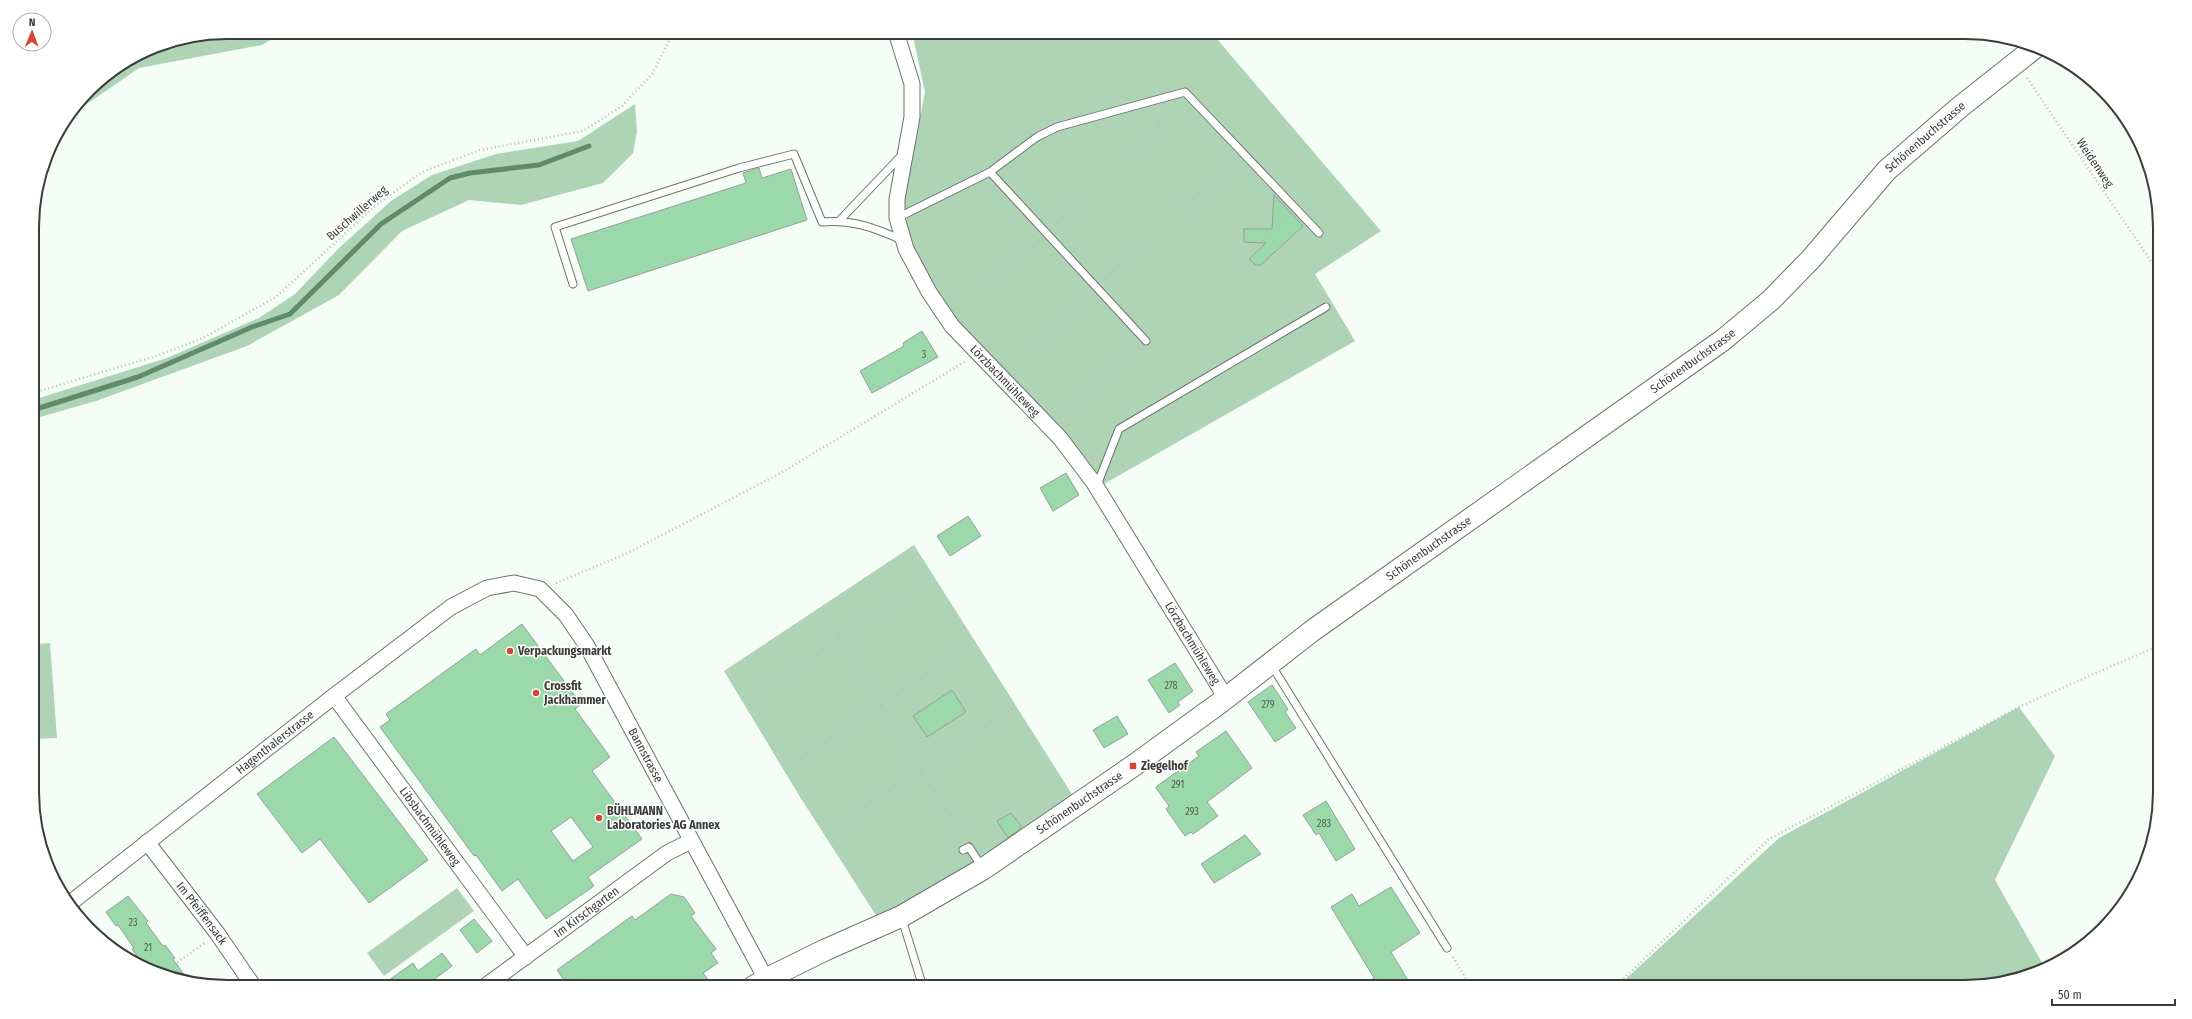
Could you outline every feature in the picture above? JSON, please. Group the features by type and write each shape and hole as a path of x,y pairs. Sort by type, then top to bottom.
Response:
{"street":[{"name":"Lörzbachmühleweg","path":"898,39 912,84 912,117 897,199 897,218 904,241 928,292 952,326 1060,438 1094,483 1226,698"},
{"name":"Schönenbuchstrasse","path":"765,980 902,916 984,869 1105,786 1226,698 1312,631 1729,335 1771,300 1811,259 1888,170 1960,107 2031,51"},
{"name":"Hagenthalerstrasse","path":"74,900 334,696 451,607 487,588 514,583 540,589"},
{"name":"Bannstrasse","path":"540,589 566,615 587,646 691,841 758,980"},
{"name":"Libsbachmühleweg","path":"334,696 526,957"},
{"name":"Im Kirschgarten","path":"494,980 666,853 691,841"},
{"name":"Im Pfeiffensack","path":"147,842 217,933 249,980"}],"lane":[{"path":"897,218 990,172 1037,136 1057,127 1185,92 1319,233"},
{"path":"840,220 906,151"},
{"path":"573,284 555,227 739,168 794,154 822,222 840,220 874,228 904,241"},
{"path":"990,172 1146,341"},
{"path":"1094,483 1099,480 1119,429 1326,307"},
{"path":"1270,664 1447,948"},
{"path":"966,849 984,869"},
{"path":"902,916 921,980"}],"path":[{"name":"Buschwillerweg","path":"39,391 156,356 203,338 276,297 376,205 422,172 480,150 583,131 622,106 652,74 669,41 669,39"},
{"name":"Weidenweg","path":"2016,62 2153,264"},
{"path":"1133,152 1161,126 1153,101"},
{"path":"1184,208 1243,153"},
{"path":"1235,266 1296,209"},
{"path":"1085,409 1064,416 1058,413 1088,395 1146,341"},
{"path":"540,589 628,553 786,470 979,354"},
{"path":"753,697 931,579"},
{"path":"822,611 921,770 966,849"},
{"path":"788,767 970,645"},
{"path":"1622,980 1769,839 2019,707 2153,648"},
{"path":"828,832 1012,708"},
{"path":"167,970 217,933"},
{"path":"1447,948 1468,980"}],"green space":[{"path":"215,39 272,39 262,45 139,68 83,107 94,94 113,78 133,64 155,53 178,45"},
{"path":"914,39 1217,39 1381,231 1315,274 1355,341 1097,488 942,307 900,221 925,92"},
{"path":"635,104 637,132 633,153 603,183 521,205 469,200 402,231 339,295 247,346 96,401 39,417 39,398 167,358 259,318 295,294 339,248 391,201 432,175 496,154 578,141"},
{"path":"914,545 1075,799 895,919 879,920 800,797 724,671"},
{"path":"50,643 57,738 39,739 39,644"},
{"path":"2019,707 2055,756 1995,880 2042,964 2014,974 1977,980 1625,980 1779,838"},
{"path":"457,888 474,911 384,976 367,953"}],"building":[{"path":"759,168 762,178 791,169 807,220 588,291 571,239 746,183 743,173"},
{"path":"1274,195 1303,226 1261,265 1256,265 1249,259 1266,243 1244,242 1244,229 1272,229"},
{"path":"922,331 938,357 872,393 860,371 904,346 903,343"},
{"path":"1066,473 1079,495 1053,511 1040,488"},
{"path":"968,516 981,536 950,556 937,536"},
{"path":"522,624 581,704 575,709 610,757 592,771 642,839 588,877 594,886 546,919 518,879 502,891 476,855 474,856 380,727 390,720 386,714 476,649 480,655","holes":["571,817 593,847 573,861 551,831"]},
{"path":"1175,663 1193,691 1178,702 1180,705 1169,713 1148,680"},
{"path":"1272,685 1288,709 1285,712 1296,728 1275,742 1248,702"},
{"path":"952,690 966,712 927,737 913,716"},
{"path":"1117,716 1128,734 1104,748 1093,730"},
{"path":"1226,731 1252,768 1207,802 1218,816 1193,834 1191,832 1185,836 1166,809 1169,806 1156,788 1199,756 1196,752"},
{"path":"334,737 428,860 369,903 320,839 302,853 257,794"},
{"path":"1326,801 1355,849 1336,861 1319,833 1316,835 1303,815"},
{"path":"1011,813 1022,827 1008,838 997,821"},
{"path":"1245,835 1261,854 1214,883 1201,864"},
{"path":"1391,887 1420,933 1391,952 1408,980 1371,980 1374,978 1331,907 1352,894 1359,906"},
{"path":"671,894 684,897 695,913 691,916 716,949 711,953 718,963 703,973 708,980 564,980 557,970 632,916 635,920"},
{"path":"128,896 148,921 146,923 163,946 165,945 175,958 173,959 184,975 155,966 138,958 132,949 134,948 118,925 116,926 106,912"},
{"path":"474,919 492,941 477,953 460,930"},
{"path":"442,953 452,966 433,980 389,980 413,963 418,971"}],"waterway":[{"path":"39,408 138,377 252,327 290,314 381,224 450,178 470,173 539,165 589,146"}],"place":[{"name":"Verpackungsmarkt","path":"510,651"},
{"name":"Crossfit Jackhammer","path":"536,693"},
{"name":"Ziegelhof","path":"1133,766"},
{"name":"BÜHLMANN Laboratories AG Annex","path":"599,818"}]}
